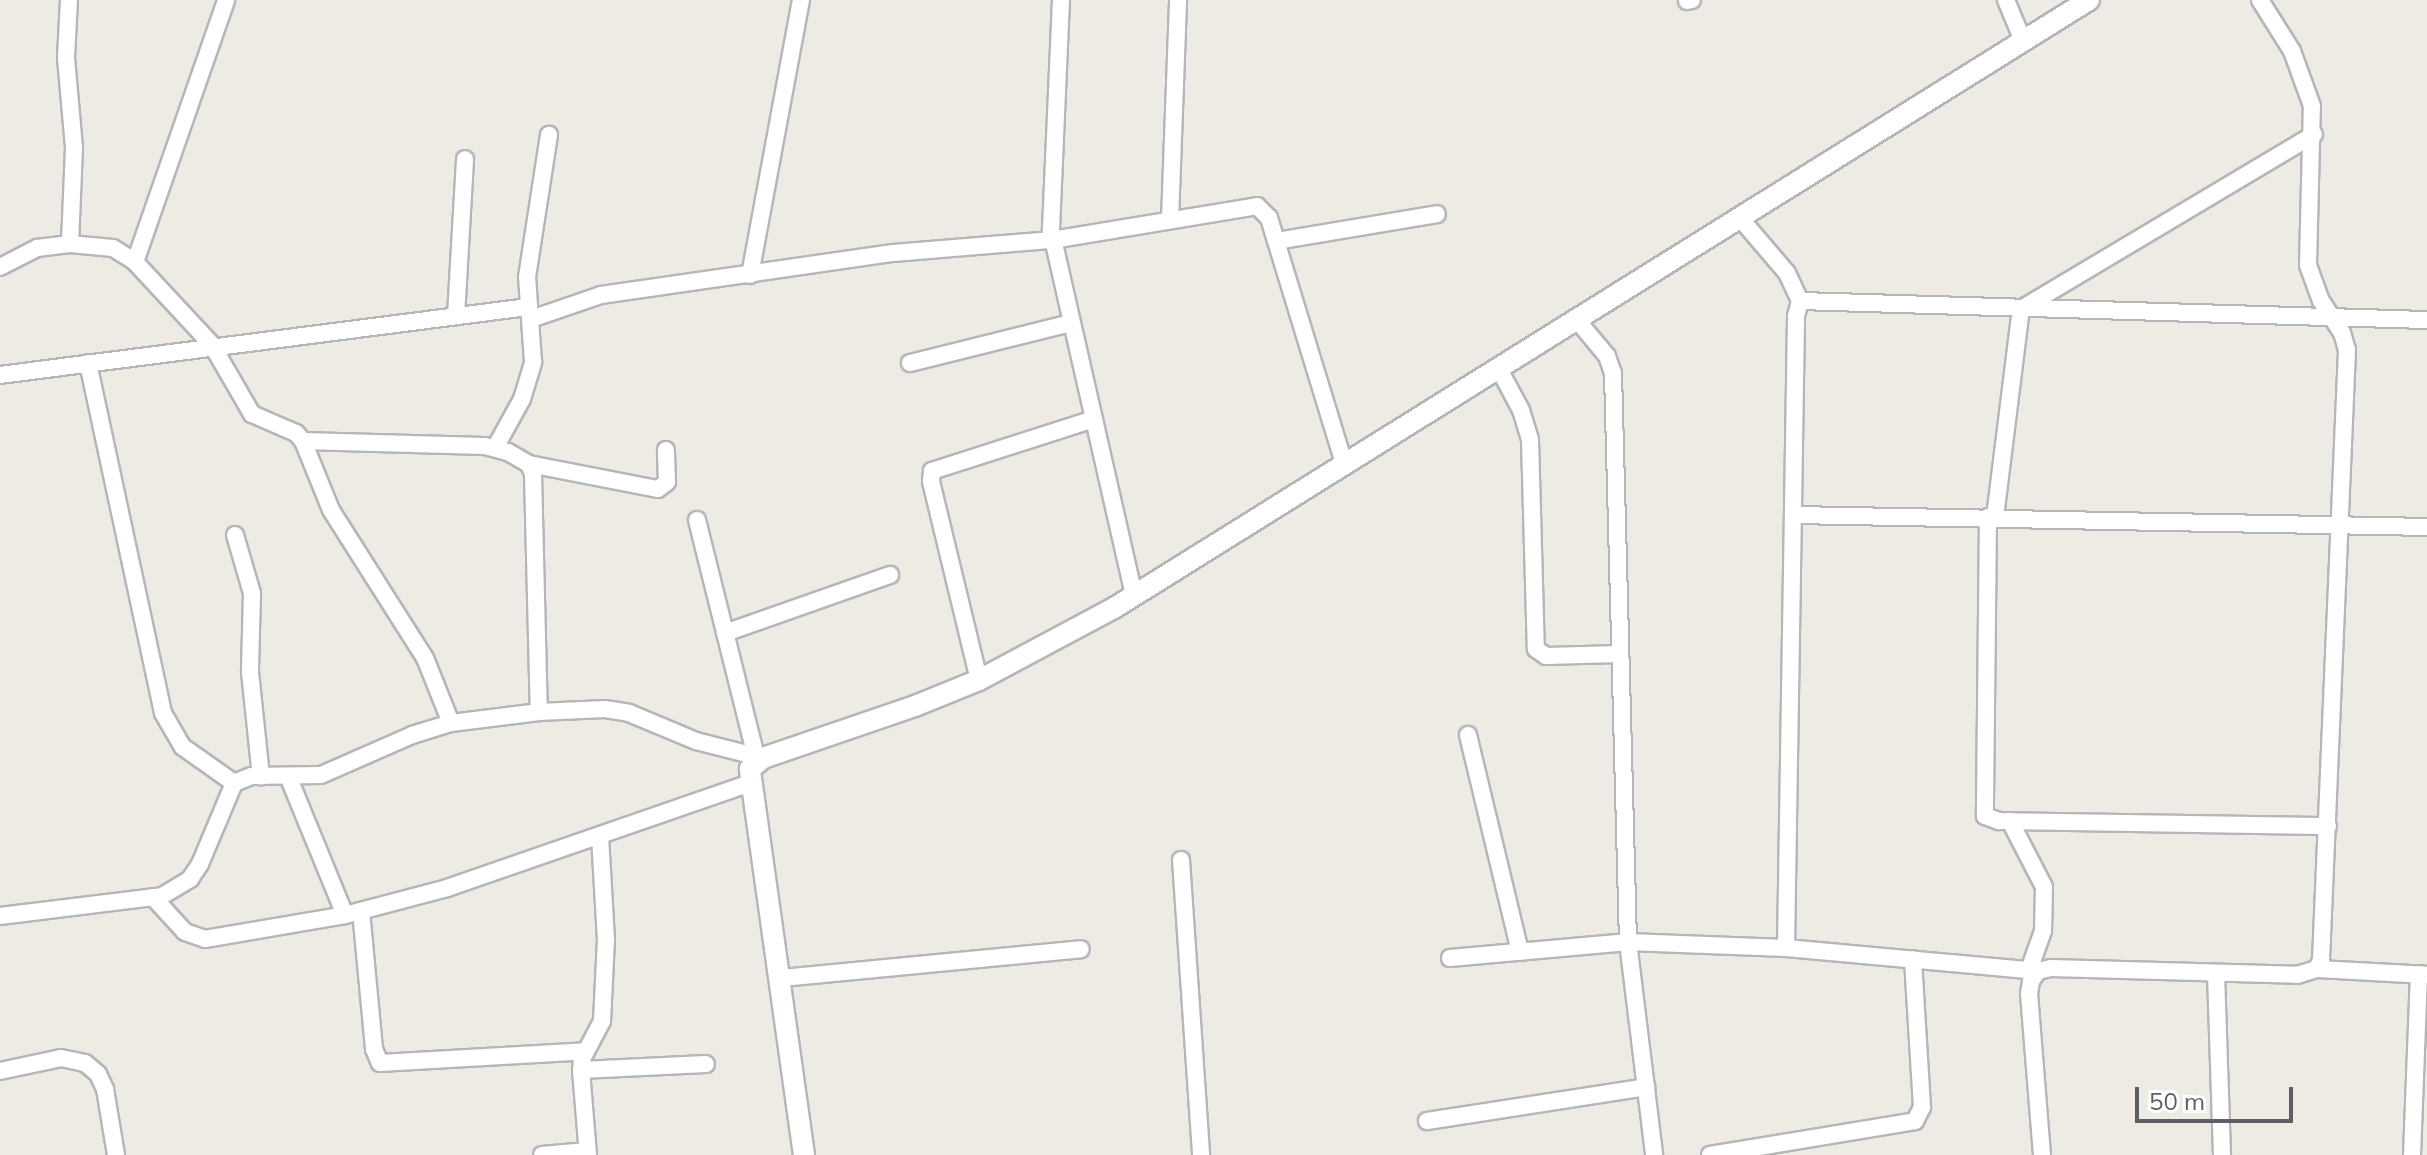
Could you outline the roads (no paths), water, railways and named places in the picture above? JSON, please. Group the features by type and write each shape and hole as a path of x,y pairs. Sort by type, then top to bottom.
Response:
{"street":[{"path":"69,0 66,58 74,148 70,244"},
{"path":"135,262 226,0"},
{"path":"750,275 801,0"},
{"path":"1061,0 1052,240 1134,596"},
{"path":"1170,220 1178,0"},
{"path":"2006,0 2023,41"},
{"path":"88,363 163,713 183,747 234,783 261,776 321,775 343,768 412,735 451,723 585,708 629,713 696,741 759,757 915,706 979,680 1134,596 2089,0"},
{"path":"2260,0 2292,51 2305,81 2314,134 2308,265 2330,317 2342,333 2347,350 2324,930 2317,969"},
{"path":"2021,309 2314,134"},
{"path":"495,448 529,380 534,344 530,313 530,255 549,135"},
{"path":"456,316 465,159"},
{"path":"0,375 212,345 456,316 530,313 601,295 908,251 1052,240 1257,206 1269,218 1345,466"},
{"path":"1276,241 1437,214"},
{"path":"1740,218 1787,273 1800,301 1796,316 1786,948"},
{"path":"0,267 37,248 70,244 113,248 135,262 212,345 252,414 296,433 303,441 331,510 425,658 451,723"},
{"path":"1800,301 2427,320"},
{"path":"2021,309 1992,517 1983,810 1992,820 2010,821 2328,826"},
{"path":"1577,320 1607,356 1613,373 1628,942 1654,1155"},
{"path":"910,363 1071,323"},
{"path":"1499,369 1521,410 1530,440 1536,649 1546,656 1620,654"},
{"path":"979,680 932,471 1094,419"},
{"path":"303,441 495,448 529,464 658,489 667,482 666,450"},
{"path":"529,464 533,474 539,712"},
{"path":"1793,515 2427,527"},
{"path":"697,520 759,757"},
{"path":"235,535 252,593 250,672 261,776"},
{"path":"725,633 890,575"},
{"path":"1468,735 1520,952"},
{"path":"759,757 750,769 750,783 782,978 804,1155"},
{"path":"288,776 353,913 374,1049 380,1063 586,1051"},
{"path":"0,916 153,897 174,891 190,879 200,864 234,783"},
{"path":"153,897 176,924 205,939 353,913 447,888 750,783"},
{"path":"2010,821 2044,887 2043,931 2029,994 2042,1155"},
{"path":"542,1155 588,1153 581,1070 586,1051 602,1021 605,989 600,836"},
{"path":"1181,860 1201,1155"},
{"path":"1450,958 1628,942 1786,948 2034,970 2297,975 2317,969 2423,974 2412,1155"},
{"path":"782,978 1081,949"},
{"path":"1710,1155 1915,1121 1922,1107 1913,959"},
{"path":"2216,974 2222,1155"},
{"path":"0,1071 61,1058 85,1063 98,1074 105,1089 116,1155"},
{"path":"581,1070 706,1064"},
{"path":"1427,1121 1646,1087"}]}
